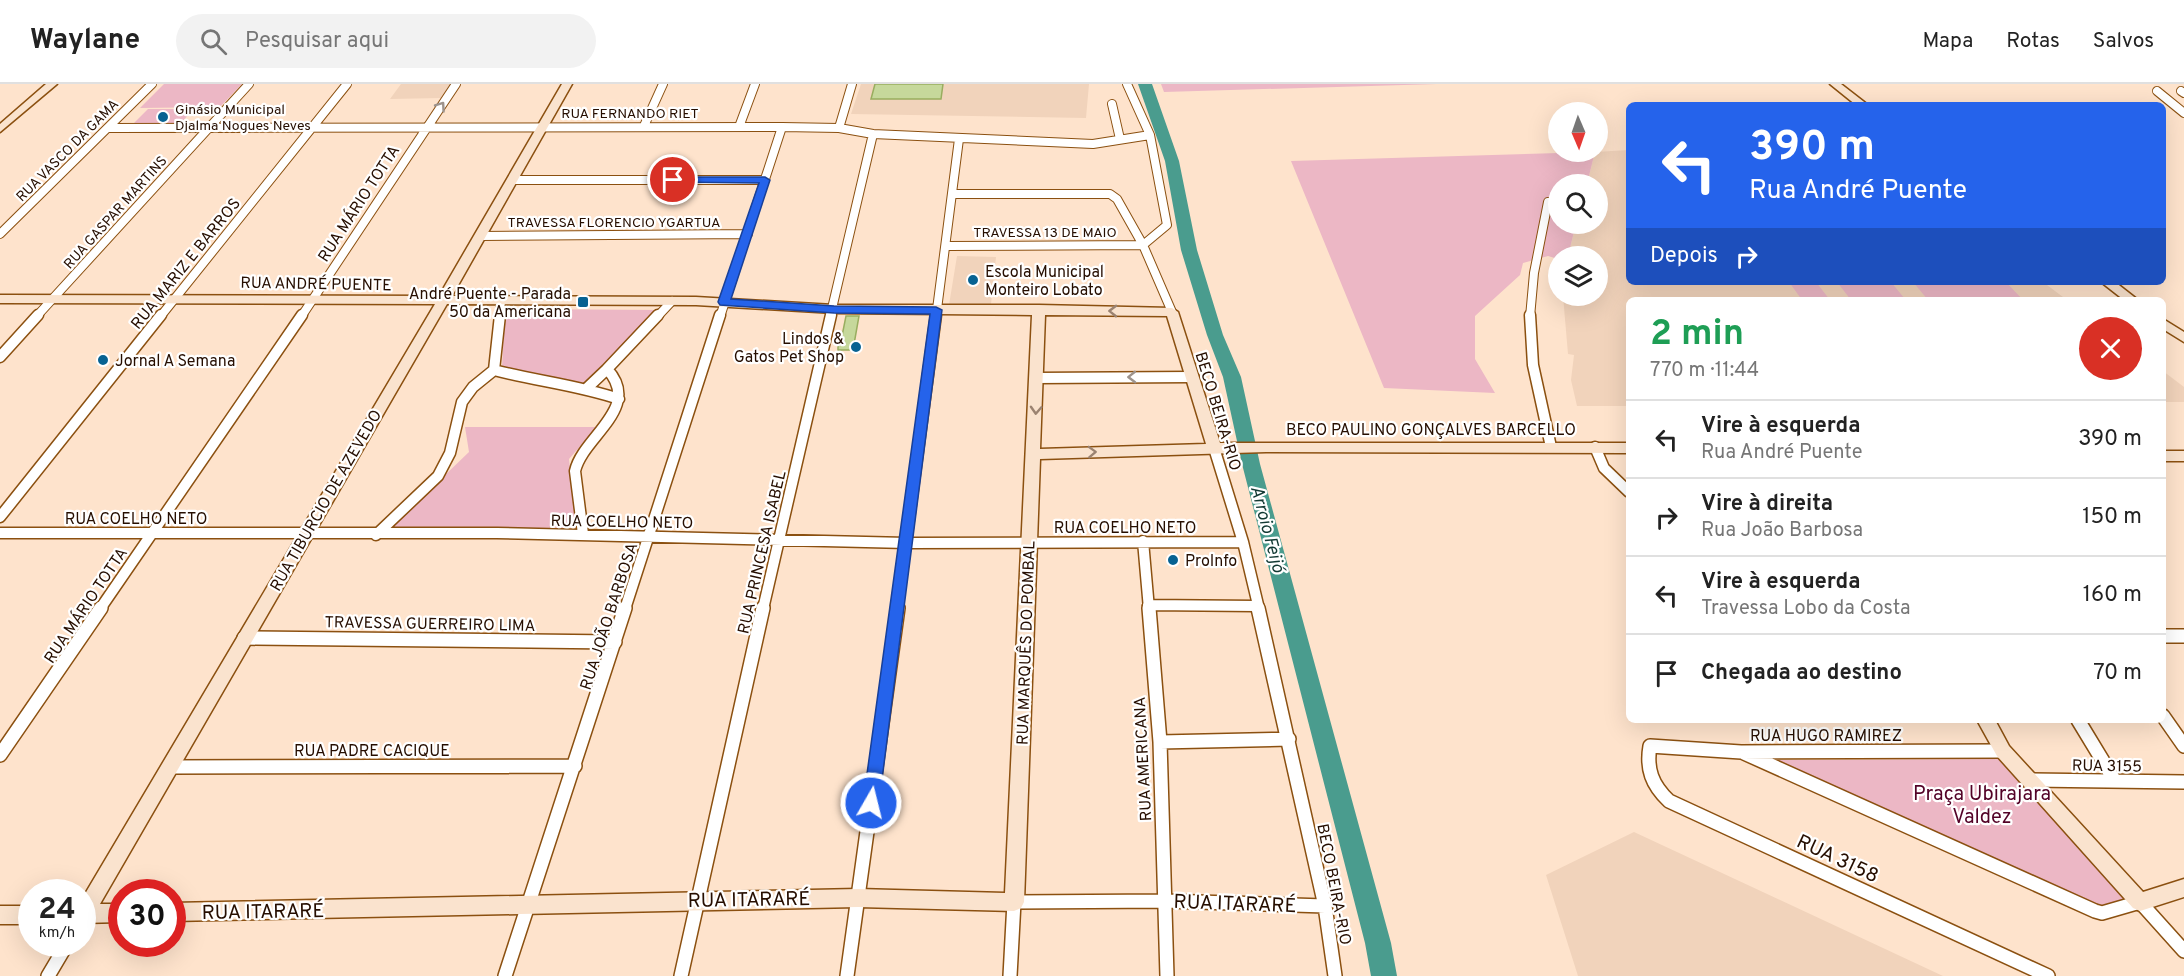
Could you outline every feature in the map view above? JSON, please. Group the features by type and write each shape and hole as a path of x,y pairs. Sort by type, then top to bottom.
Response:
{"main road":[{"path":"0,129 52,84"},
{"name":"RUA TIBURCIO DE AZEVEDO","path":"96,893 304,534 481,236 567,84"},
{"path":"1835,84 1859,102"},
{"path":"2111,285 2128,297"},
{"name":"RUA ANDRÉ PUENTE","path":"0,299 672,301 834,309 1039,309 1172,312"},
{"name":"RUA MARQUÊS DO POMBAL","path":"1014,902 1039,309"},
{"name":"BECO BEIRA-RIO","path":"1172,312 1214,448"},
{"path":"2166,325 2184,338"},
{"name":"BECO PAULINO GONÇALVES BARCELLO","path":"1033,454 1233,447 1626,448"},
{"path":"2166,456 2184,456"},
{"path":"1988,723 2003,751 2140,902 2184,888"},
{"name":"RUA ITARARÉ","path":"186,912 858,898 1014,902"},
{"path":"0,915 18,915"}],"street":[{"name":"RUA VASCO DA GAMA","path":"0,234 152,84"},
{"name":"RUA GASPAR MARTINS","path":"0,357 249,84"},
{"name":"RUA MARIZ E BARROS","path":"0,517 347,84"},
{"name":"RUA MÁRIO TOTTA","path":"0,755 313,299 425,127 456,84"},
{"path":"644,126 663,84"},
{"path":"739,127 755,84"},
{"path":"839,128 852,84"},
{"path":"1127,84 1150,135 1167,225 1143,245"},
{"path":"2157,91 2184,112"},
{"path":"1112,104 1120,138"},
{"name":"RUA FERNANDO RIET","path":"108,128 782,127 839,128 873,134 959,139 1093,144 1150,135"},
{"name":"RUA JOÃO BARBOSA","path":"505,976 782,127"},
{"name":"RUA PRINCESA ISABEL","path":"681,976 778,541 873,134"},
{"path":"847,976 907,543 936,310 954,194 959,139"},
{"path":"512,180 765,180"},
{"name":"BECO BEIRA-RIO","path":"954,194 1110,194 1117,199 1143,245 1172,312"},
{"path":"1548,202 1534,277 1530,316 1533,366 1551,447"},
{"name":"TRAVESSA FLORENCIO YGARTUA","path":"481,236 748,234"},
{"name":"TRAVESSA 13 DE MAIO","path":"946,246 1143,245"},
{"path":"587,388 672,301"},
{"path":"376,535 438,476 450,453 462,402 473,387 494,370 501,302"},
{"path":"583,534 575,471 577,462 613,415 619,399 618,384 613,373 607,369"},
{"path":"494,370 536,381 587,388 619,399"},
{"path":"1037,378 1191,377"},
{"path":"1595,447 1604,468 1626,489"},
{"name":"BECO BEIRA-RIO","path":"1214,448 1243,542 1256,606 1289,739 1325,906 1335,976"},
{"name":"RUA COELHO NETO","path":"0,533 153,531 376,535 583,534 907,543 1243,542"},
{"name":"RUA AMERICANA","path":"1143,541 1160,742 1167,976"},
{"path":"1148,605 1256,606"},
{"path":"2166,636 2184,636"},
{"name":"TRAVESSA GUERREIRO LIMA","path":"244,638 615,642"},
{"path":"2166,720 2184,746"},
{"path":"2080,723 2115,781"},
{"path":"1160,742 1289,739"},
{"name":"RUA HUGO RAMIREZ","path":"1650,746 1741,752 2003,751"},
{"name":"RUA 3158","path":"1650,746 1647,769 1651,782 1669,801 2048,976"},
{"path":"1741,752 2095,911 2102,913 2140,902 2184,951"},
{"name":"RUA PADRE CACIQUE","path":"170,767 575,766"},
{"name":"RUA 3155","path":"2030,780 2184,782"},
{"name":"RUA ITARARÉ","path":"1014,902 1165,901 1325,906"},
{"name":"RUA MARQUÊS DO POMBAL","path":"1010,976 1014,902"},
{"path":"48,976 59,957"}],"shaded area":[{"path":"401,84 451,84 441,98 390,99"},
{"path":"861,84 1089,84 1086,118 851,114"},
{"path":"1626,150 1626,285 2047,285 2063,297 1626,297 1626,406 1577,406 1571,380 1574,355 1568,354 1564,306 1608,306 1608,246 1570,246 1574,234 1608,234 1608,174 1590,174 1592,162 1608,162 1608,151"},
{"name":"Escola Municipal Monteiro Lobato","path":"957,256 996,257 991,304 949,305"},
{"path":"2166,373 2184,387 2184,402 2166,402"},
{"path":"1634,832 1943,976 1578,976 1546,875"}],"green space":[{"path":"164,84 242,84 220,107 140,108"},
{"path":"1161,84 1437,84 1164,92"},
{"name":"Ginásio Municipal Djalma Nogues Neves","path":"148,109 194,109 179,125 132,125"},
{"path":"1548,153 1548,162 1592,162 1590,174 1548,174 1548,234 1574,234 1570,246 1548,246 1548,256 1523,263 1520,275 1475,316 1475,359 1495,393 1384,388 1291,161"},
{"path":"1791,285 1818,285 1828,297 1800,297"},
{"path":"1839,285 1893,285 1903,297 1849,297"},
{"path":"1916,285 2009,285 2020,297 1926,297"},
{"path":"505,309 660,310 581,385 502,368"},
{"path":"465,427 597,427 569,459 576,528 390,528 469,452"},
{"name":"Praça Ubirajara Valdez","path":"2002,759 2128,899 2103,907 1770,760"}],"building":[{"path":"875,84 943,84 941,99 871,99"},
{"path":"846,316 859,316 853,350 838,350 838,336 842,336"}],"waterway":[{"name":"Arroio Feijó","path":"1145,84 1172,161 1189,250 1215,335 1232,377 1251,464 1378,943 1384,976"}],"place":[{"name":"Ginásio Municipal Djalma Nogues Neves","path":"163,117"},
{"name":"Escola Municipal Monteiro Lobato","path":"973,280"},
{"name":"André Puente - Parada 50 da Americana","path":"583,302"},
{"name":"Lindos & Gatos Pet Shop","path":"856,347"},
{"name":"Jornal A Semana","path":"103,360"},
{"name":"ProInfo","path":"1173,560"}],"route":[{"path":"673,180 765,180 724,302 834,309 936,310 871,803"}]}
